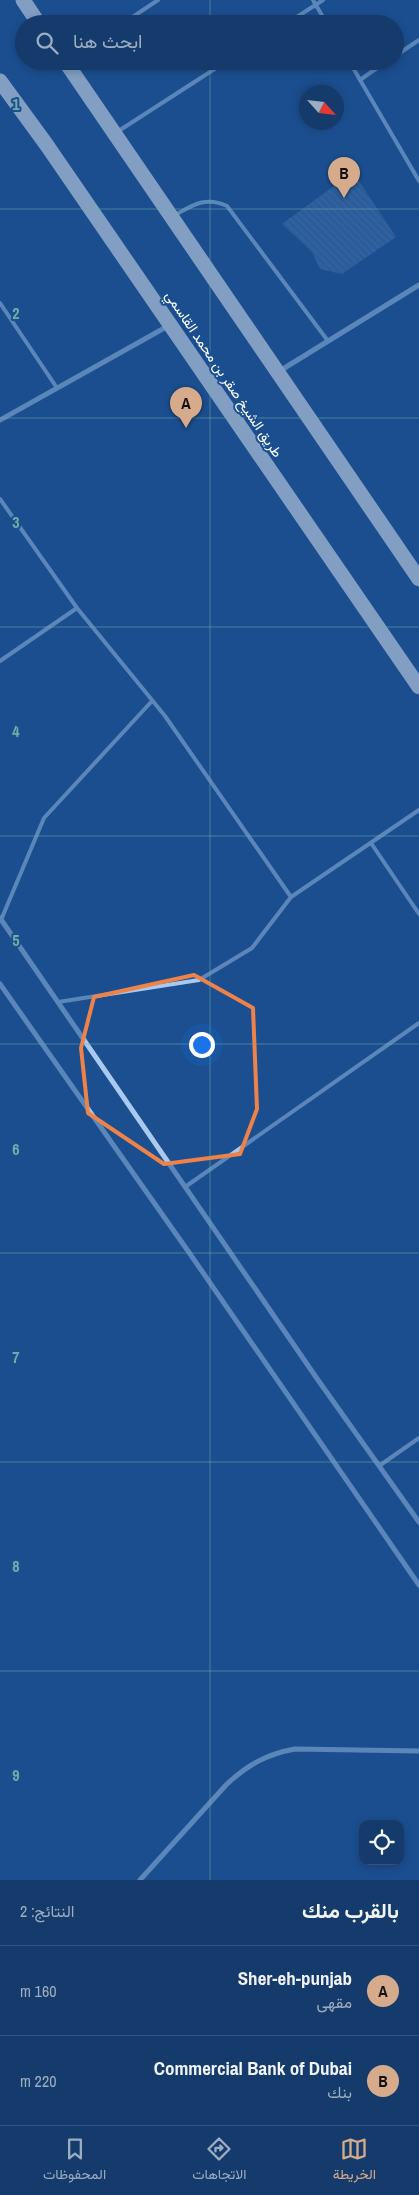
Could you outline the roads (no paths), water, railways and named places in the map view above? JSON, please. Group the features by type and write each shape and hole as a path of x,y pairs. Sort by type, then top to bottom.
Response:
{"highway":[{"path":"23,0 33,15"},
{"path":"71,70 419,579"},
{"name":"طريق الشيخ صقر بن محمد القاسمي","path":"0,81 419,687"}],"street":[{"path":"278,372 419,285"},
{"path":"0,420 170,325"},
{"path":"1,919 419,1522"},
{"path":"0,984 188,1251 419,1586"},
{"path":"140,1880 226,1785 257,1760 295,1749 419,1750"}],"lane":[{"path":"136,15 158,0"},
{"path":"313,0 322,15"},
{"path":"300,15 323,0"},
{"path":"404,50 419,40"},
{"path":"115,133 213,70"},
{"path":"354,70 419,180"},
{"path":"360,80 374,70"},
{"path":"172,217 202,201 210,200 227,206 328,342"},
{"path":"0,303 57,388"},
{"path":"0,499 77,608 152,701 291,897"},
{"path":"0,661 77,608"},
{"path":"1,919 44,818 152,701"},
{"path":"58,1002 199,980 252,948 291,897 419,810"},
{"path":"371,843 419,914"},
{"path":"185,1187 419,1023"},
{"path":"379,1466 419,1438"}],"place":[{"name":"Commercial Bank of Dubai","path":"344,198"},
{"name":"Sher-eh-punjab","path":"186,428"}]}
